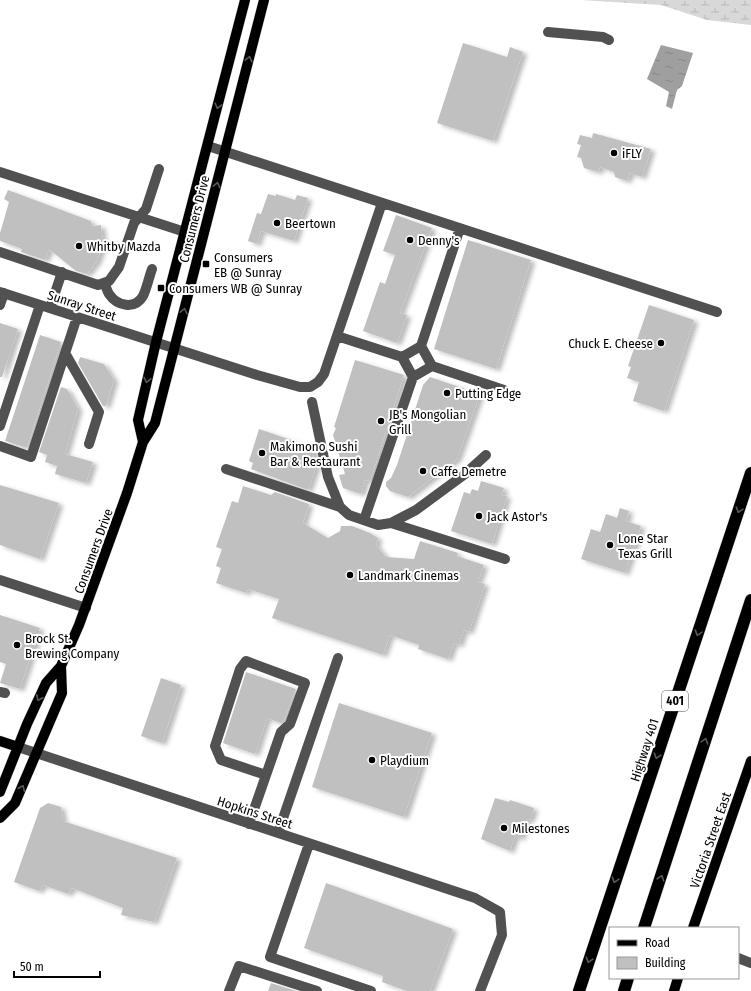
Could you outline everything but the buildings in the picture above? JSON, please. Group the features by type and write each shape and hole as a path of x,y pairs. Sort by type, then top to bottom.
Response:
{"highway":[{"name":"Highway 401","path":"579,991 751,473"},
{"path":"644,927 751,600"},
{"path":"624,991 628,979"}],"main road":[{"name":"Consumers Drive","path":"143,442 138,420 156,342 245,0"},
{"name":"Consumers Drive","path":"0,792 46,683 62,666 86,608 127,494 143,442 155,423 264,0"},
{"name":"Consumers Drive","path":"0,818 15,803 62,693 62,666"},
{"name":"Hopkins Street","path":"0,741 18,747"},
{"name":"Victoria Street East","path":"693,927 751,763"},
{"path":"674,991 678,979"}],"street":[{"path":"548,32 603,37 609,40"},
{"path":"208,146 717,312"},
{"path":"0,252 98,285 109,281 119,267 134,223 146,210 159,169"},
{"path":"0,172 185,232"},
{"path":"382,203 337,336 402,356 421,346 460,228"},
{"path":"104,283 109,294 122,304 130,305 137,303 143,296 152,269"},
{"path":"0,426 45,306 62,272"},
{"path":"0,305 2,292"},
{"name":"Sunray Street","path":"2,292 257,375 300,387 310,387 318,382 324,374 337,336"},
{"path":"0,446 31,457 77,317"},
{"path":"421,346 432,366 504,390"},
{"path":"65,353 99,412 89,444"},
{"path":"402,356 412,377"},
{"path":"364,520 412,377 432,366"},
{"path":"312,402 328,477 340,507"},
{"path":"226,469 340,507 349,515 378,525 391,523 416,510 465,474 486,455"},
{"path":"391,523 505,559"},
{"path":"0,580 86,608"},
{"path":"278,833 338,658"},
{"path":"249,824 281,732 290,724 306,683 246,661 240,669 215,746 221,760 266,775"},
{"name":"Hopkins Street","path":"18,747 476,898 500,912 502,936 480,991"},
{"path":"309,844 270,957 371,991"},
{"path":"739,958 751,963"},
{"path":"229,991 238,966 317,991"}],"green space":[{"path":"581,0 751,0 751,25 707,20 661,5"}],"water":[{"path":"661,45 693,53 682,86 677,90 672,109 666,106 669,92 647,79"}],"place":[{"name":"iFLY","path":"614,153"},
{"name":"Beertown","path":"277,223"},
{"name":"Denny's","path":"410,240"},
{"name":"Whitby Mazda","path":"79,246"},
{"name":"Consumers EB @ Sunray","path":"206,264"},
{"name":"Consumers WB @ Sunray","path":"161,288"},
{"name":"Chuck E. Cheese","path":"661,343"},
{"name":"Putting Edge","path":"447,393"},
{"name":"JB's Mongolian Grill","path":"381,421"},
{"name":"Makimono Sushi Bar & Restaurant","path":"262,453"},
{"name":"Caffe Demetre","path":"423,471"},
{"name":"Jack Astor's","path":"479,516"},
{"name":"Lone Star Texas Grill","path":"610,545"},
{"name":"Landmark Cinemas","path":"350,575"},
{"name":"Brock St. Brewing Company","path":"17,645"},
{"name":"Playdium","path":"372,760"},
{"name":"Milestones","path":"504,828"}]}
